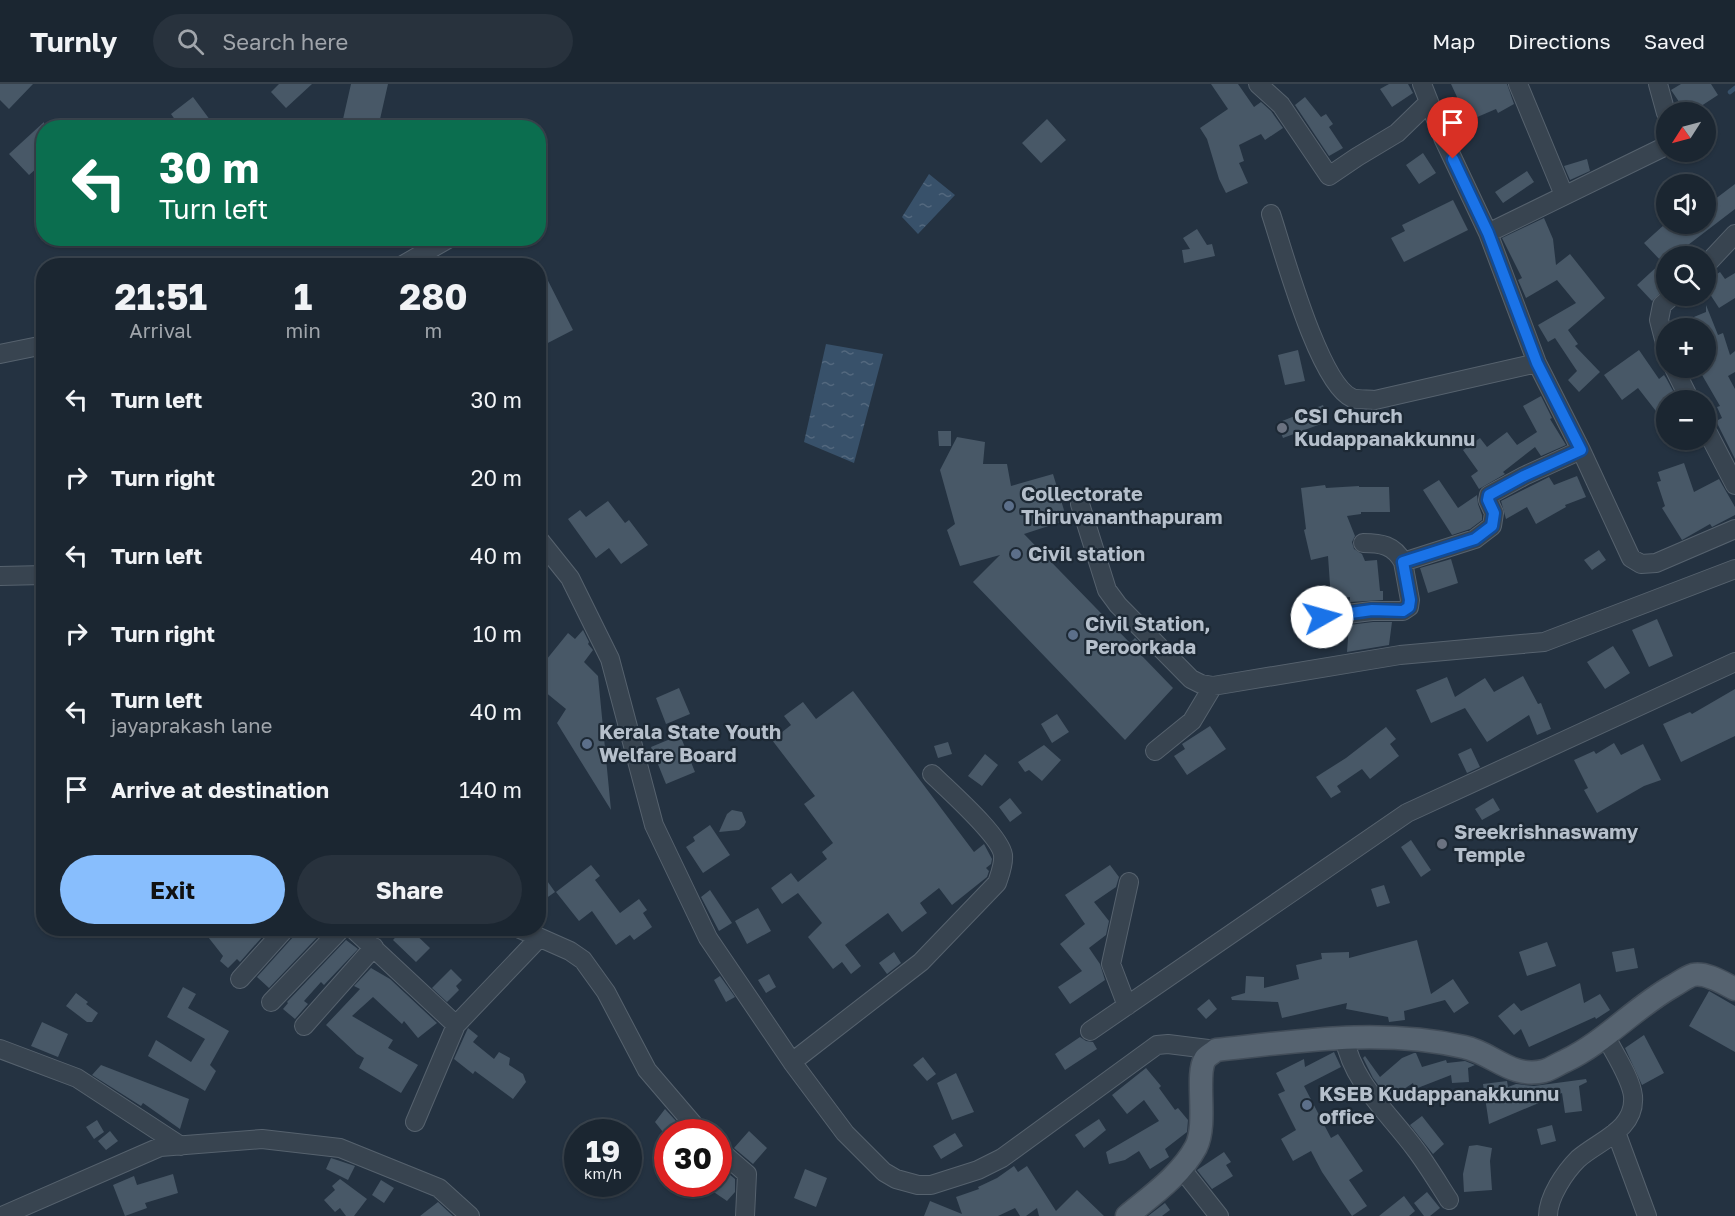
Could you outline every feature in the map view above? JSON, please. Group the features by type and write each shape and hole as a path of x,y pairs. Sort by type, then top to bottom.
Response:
{"main road":[{"path":"1127,1216 1181,1168 1197,1145 1203,1114 1202,1072 1205,1059 1216,1050 1344,1037 1409,1037 1482,1052 1503,1066 1524,1072 1544,1071 1606,1037 1641,1007 1692,975 1704,975 1735,989"}],"street":[{"path":"1258,84 1281,105 1329,176 1397,133 1429,102"},
{"path":"1422,84 1444,140 1488,233 1537,363 1581,450 1631,558 1641,564 1656,563 1735,529"},
{"path":"1518,84 1564,195"},
{"path":"1658,84 1663,102"},
{"path":"1488,233 1656,151"},
{"path":"1271,214 1313,340 1339,388 1353,398 1375,400 1537,363"},
{"path":"1716,254 1735,234"},
{"path":"415,258 436,246"},
{"path":"0,354 36,347"},
{"path":"1716,448 1735,485"},
{"path":"1403,562 1481,536 1492,526 1494,513 1488,500 1489,495 1581,450"},
{"path":"1080,504 1107,590 1118,605 1191,679 1213,686 1400,655 1544,642 1735,569"},
{"path":"1322,617 1372,610 1403,611 1409,607 1410,600 1403,562 1394,549 1380,543 1363,543"},
{"path":"546,548 570,578 610,659 654,825 708,938 792,1062 845,1133 884,1172 907,1182 931,1185 978,1170 1002,1158 1157,1045 1168,1044 1216,1050"},
{"path":"0,576 36,574"},
{"path":"1090,1031 1407,813 1735,662"},
{"path":"1155,751 1192,721 1213,686"},
{"path":"792,1062 921,962 997,883 1002,870 1003,855 997,840 932,774"},
{"path":"1127,1006 1111,964 1129,882"},
{"path":"240,980 279,936"},
{"path":"270,1002 334,936"},
{"path":"361,936 456,1025"},
{"path":"535,936 570,951 583,960 606,992 647,1070 689,1119"},
{"path":"415,1122 456,1025 539,938"},
{"path":"304,1026 374,947"},
{"path":"1344,1037 1347,1055 1371,1096 1416,1149 1449,1200"},
{"path":"1548,1216 1555,1193 1567,1172 1579,1158 1616,1132 1633,1109 1633,1093 1606,1037"},
{"path":"0,1049 77,1078 181,1146"},
{"path":"1616,1132 1647,1216"},
{"path":"2,1216 160,1148 262,1139 340,1148 439,1188 470,1216"},
{"path":"732,1161 747,1174 746,1216"},
{"path":"1181,1168 1219,1216"}],"water":[{"path":"929,174 955,195 918,234 902,217"},
{"path":"826,344 883,354 854,463 804,442"}],"building":[{"path":"0,84 33,84 9,109 0,100"},
{"path":"279,84 312,84 286,108 271,92"},
{"path":"351,84 388,84 380,120 343,120"},
{"path":"1211,84 1238,84 1254,107 1261,102 1271,111 1283,128 1265,140 1261,134 1239,145 1244,161 1239,163 1248,183 1226,193 1219,179 1207,139 1200,128 1228,109"},
{"path":"1389,84 1408,84 1413,93 1392,107 1380,89"},
{"path":"1451,84 1507,84 1514,104 1498,113 1496,109 1468,121"},
{"path":"1681,84 1711,84 1718,95 1707,102 1679,102 1671,90"},
{"path":"193,97 210,120 175,120 171,114"},
{"path":"1305,97 1321,117 1326,114 1333,124 1329,127 1343,148 1329,156 1295,105"},
{"path":"1047,119 1066,140 1041,163 1022,143"},
{"path":"36,129 36,169 29,175 9,154"},
{"path":"1423,153 1436,173 1419,184 1406,165"},
{"path":"1587,159 1590,171 1570,180 1564,166"},
{"path":"1527,171 1534,182 1503,203 1495,192"},
{"path":"1735,184 1735,209 1716,224 1716,198"},
{"path":"1453,200 1468,230 1404,262 1391,238 1405,231 1402,225"},
{"path":"1544,218 1553,239 1556,265 1570,254 1605,298 1568,330 1578,344 1575,346 1600,372 1579,392 1568,380 1577,371 1555,338 1548,342 1538,325 1576,303 1557,280 1526,298 1518,280 1522,278 1502,238"},
{"path":"1197,229 1207,245 1212,244 1215,256 1184,263 1182,250 1190,249 1183,238"},
{"path":"1656,232 1656,234 1702,234 1689,246 1656,246 1656,256 1644,243"},
{"path":"1656,268 1656,297 1652,301 1637,285"},
{"path":"1720,272 1725,279 1735,273 1735,298 1719,308 1716,303 1716,275"},
{"path":"546,277 573,330 546,344"},
{"path":"1706,306 1711,318 1691,318 1706,312"},
{"path":"1716,330 1718,335 1723,333 1730,355 1735,351 1735,372 1728,376 1735,389 1735,459 1716,421 1722,418 1717,407 1720,406 1716,399 1716,390 1711,390 1704,378 1716,378"},
{"path":"1298,350 1305,381 1285,385 1278,355"},
{"path":"1639,350 1656,378 1666,378 1672,390 1656,390 1656,411 1638,388 1622,400 1604,375"},
{"path":"1541,396 1552,418 1550,419 1566,445 1541,456 1535,447 1503,472 1505,474 1479,489 1471,476 1478,471 1463,450 1480,438 1487,447 1507,432 1517,445 1537,432 1523,406"},
{"path":"1323,405 1329,421 1283,438 1277,423"},
{"path":"938,431 951,431 951,446 939,446"},
{"name":"Civil Station, Peroorkada","path":"957,437 985,442 983,464 1007,464 1011,486 1053,474 1067,520 1024,534 1130,643 1135,638 1148,651 1142,656 1173,688 1125,740 973,582 1000,555 960,566 947,530 955,524 940,470"},
{"path":"1684,463 1694,492 1719,479 1735,507 1735,515 1712,527 1710,524 1682,540 1662,508 1665,506 1657,482 1661,481 1658,472"},
{"path":"1577,476 1586,497 1565,505 1566,507 1536,524 1527,507 1506,519 1501,501 1549,477 1554,485"},
{"path":"1439,480 1458,508 1477,495 1482,520 1470,529 1452,535 1423,490"},
{"path":"1325,485 1326,488 1389,487 1390,512 1361,512 1361,514 1347,516 1355,536 1352,542 1354,549 1362,554 1365,561 1377,560 1383,600 1350,602 1350,597 1331,599 1328,556 1311,560 1304,530 1306,529 1301,488"},
{"path":"608,501 625,523 629,520 648,545 621,564 609,548 596,558 568,519 580,510 586,517"},
{"path":"1599,550 1606,560 1592,570 1584,560"},
{"path":"1451,559 1458,583 1428,593 1420,568"},
{"path":"1657,619 1673,656 1649,667 1632,630"},
{"path":"1392,622 1389,645 1347,652 1349,625"},
{"path":"583,630 593,650 584,662 598,676 611,810 557,723 566,709 546,693 546,660 568,633 575,639"},
{"path":"1613,646 1630,673 1605,689 1587,662"},
{"path":"1523,676 1538,704 1541,703 1551,729 1537,735 1529,715 1487,742 1465,708 1431,723 1416,690 1447,677 1455,697 1485,678 1494,692"},
{"path":"679,688 690,714 666,724 656,698"},
{"path":"1735,689 1735,736 1681,762 1663,724 1690,712 1692,714"},
{"path":"853,691 974,852 984,844 992,859 991,864 986,868 989,871 987,877 952,905 939,888 920,903 927,913 902,932 888,913 845,945 861,966 851,974 842,962 833,969 808,937 822,923 798,893 782,904 771,888 791,873 798,882 827,859 822,852 833,843 804,804 815,796 772,740 791,725 784,716 803,702 816,719"},
{"path":"1057,714 1069,732 1052,743 1041,724"},
{"path":"1210,726 1226,749 1187,775 1174,756 1185,749 1182,744"},
{"path":"1386,727 1396,739 1390,744 1399,756 1370,779 1362,769 1337,786 1341,792 1331,798 1316,777 1346,758"},
{"path":"680,735 695,772 666,784 651,747"},
{"path":"948,742 952,754 938,758 934,746"},
{"path":"1614,743 1621,755 1643,744 1661,780 1644,786 1597,813 1584,790 1588,788 1574,760 1594,751 1596,754"},
{"path":"1044,745 1061,760 1042,781 1029,770 1025,772 1018,762"},
{"path":"1471,748 1480,767 1467,773 1458,754"},
{"path":"985,754 998,765 982,786 968,776"},
{"path":"1010,798 1022,813 1010,822 999,807"},
{"path":"1493,798 1500,810 1482,820 1475,809"},
{"path":"732,810 742,812 746,822 744,826 739,830 719,832 727,814"},
{"path":"710,825 730,855 703,873 686,847 695,841 693,837"},
{"path":"1411,840 1431,870 1421,877 1401,847"},
{"path":"591,865 600,876 595,880 620,913 639,899 647,910 643,913 652,927 634,940 630,935 616,945 592,911 579,921 556,892"},
{"path":"1110,865 1119,877 1116,887 1094,902 1109,921 1106,935 1089,948 1100,964 1105,980 1070,1004 1058,987 1082,971 1060,944 1085,924 1065,895"},
{"path":"546,879 555,892 546,898"},
{"path":"1384,885 1390,903 1377,907 1371,889"},
{"path":"710,890 732,923 719,931 701,897"},
{"path":"758,908 771,931 747,944 735,921"},
{"path":"207,936 234,936 236,938 238,936 263,936 240,962 237,959 228,968 220,961 223,956"},
{"path":"294,936 318,936 269,988 257,977"},
{"path":"397,936 417,936 430,948 416,962 393,940"},
{"path":"346,940 358,949 324,985 321,982 304,1001 308,1004 295,1019 283,1009 287,1002"},
{"path":"1417,940 1431,994 1453,979 1469,1003 1454,1013 1445,1000 1404,1011 1405,1020 1389,1022 1388,1017 1346,1009 1347,1003 1282,1018 1278,1002 1232,1000 1231,997 1245,993 1246,976 1264,977 1264,988 1299,979 1296,965 1322,959 1321,953 1349,952 1349,958"},
{"path":"1547,942 1556,966 1527,976 1519,952"},
{"path":"1634,948 1638,968 1616,972 1612,952"},
{"path":"894,952 901,963 887,974 879,963"},
{"path":"371,968 390,979 437,1023 418,1038 404,1021 402,1024 373,997 352,1016 393,1040 388,1048 418,1065 401,1093 359,1068 364,1058 326,1025 360,989 354,986"},
{"path":"451,969 462,980 456,986 459,990 447,1002 432,988"},
{"path":"769,974 776,987 766,993 758,980"},
{"path":"720,976 735,997 726,1002 714,980"},
{"path":"1580,983 1584,1003 1600,994 1610,1010 1596,1019 1595,1017 1529,1047 1521,1029 1514,1035 1498,1016 1514,1003 1521,1011"},
{"path":"183,987 196,994 188,1008 229,1031 210,1065 216,1071 205,1091 148,1056 156,1040 191,1062 205,1039 167,1017"},
{"path":"1709,991 1735,1006 1735,1052 1689,1026"},
{"path":"76,993 98,1013 92,1022 87,1022 66,1006"},
{"path":"1209,999 1217,1009 1206,1019 1197,1009"},
{"path":"42,1022 68,1034 58,1057 31,1046"},
{"path":"468,1028 478,1036 473,1042 494,1059 499,1052 510,1058 509,1065 523,1074 526,1082 513,1099 475,1071 473,1074 454,1059"},
{"path":"1644,1035 1664,1073 1642,1085 1625,1048"},
{"path":"1080,1037 1093,1042 1097,1049 1065,1070 1055,1054"},
{"path":"1334,1052 1341,1067 1304,1086 1331,1138 1338,1134 1363,1171 1349,1180 1367,1206 1352,1216 1322,1172 1311,1151 1293,1161 1281,1139 1296,1130 1278,1094 1285,1091 1276,1073 1304,1059 1305,1067"},
{"path":"1414,1053 1422,1067 1446,1060 1447,1063 1465,1061 1475,1065 1468,1068 1469,1082 1452,1083 1451,1075 1415,1089 1413,1083 1389,1099 1373,1078 1363,1058 1365,1056 1380,1077 1402,1058"},
{"path":"923,1057 936,1074 927,1081 913,1065"},
{"path":"101,1065 189,1099 180,1129 143,1103 141,1106 92,1075"},
{"path":"1146,1068 1161,1086 1159,1088 1175,1110 1178,1108 1188,1120 1187,1132 1165,1149 1169,1157 1150,1169 1139,1151 1125,1160 1109,1164 1106,1152 1159,1121 1144,1100 1127,1114 1112,1095"},
{"path":"956,1073 974,1112 952,1120 937,1083"},
{"path":"1586,1079 1587,1082 1579,1086 1582,1111 1565,1113 1562,1093 1489,1124 1483,1084 1507,1081 1508,1087 1516,1084 1534,1086"},
{"path":"665,1109 674,1119 657,1119"},
{"path":"1422,1116 1444,1144 1433,1154 1410,1125"},
{"path":"1099,1119 1106,1130 1084,1148 1075,1135"},
{"path":"97,1120 104,1132 94,1139 86,1127"},
{"path":"1552,1125 1556,1141 1541,1145 1537,1129"},
{"path":"110,1131 118,1141 106,1150 98,1141"},
{"path":"749,1131 767,1148 753,1164 734,1148"},
{"path":"955,1133 963,1146 941,1159 933,1146"},
{"path":"1469,1146 1492,1148 1490,1161 1492,1190 1464,1192 1463,1174"},
{"path":"1224,1152 1231,1162 1226,1165 1233,1176 1212,1189 1197,1170"},
{"path":"331,1158 355,1166 348,1180 326,1169"},
{"path":"1014,1166 1018,1172 1027,1166 1056,1211 1077,1190 1104,1216 1039,1216 1037,1208 1026,1216 1020,1216 1015,1208 998,1216 924,1216 930,1201 962,1214 956,1197 979,1189 978,1187"},
{"path":"805,1169 827,1178 816,1207 794,1198"},
{"path":"173,1174 178,1193 145,1203 147,1208 125,1216 113,1185 134,1176 137,1185"},
{"path":"732,1177 735,1179 735,1192 732,1195"},
{"path":"340,1179 367,1199 354,1216 346,1216 340,1208 335,1212 324,1200 335,1190 332,1186"},
{"path":"381,1180 394,1188 384,1203 372,1195"},
{"path":"1427,1192 1440,1208 1430,1216 1424,1216 1414,1203"},
{"path":"1404,1196 1415,1211 1409,1216 1379,1216"},
{"path":"438,1202 453,1216 420,1216"},
{"path":"1165,1203 1170,1210 1162,1216 1148,1216"}],"waterway":[{"path":"1730,92 1735,88"}],"place":[{"name":"CSI Church Kudappanakkunnu","path":"1282,428"},
{"name":"Collectorate Thiruvananthapuram","path":"1009,506"},
{"name":"Civil station","path":"1016,554"},
{"name":"Civil Station, Peroorkada","path":"1073,635"},
{"name":"Kerala State Youth Welfare Board","path":"587,744"},
{"name":"Sreekrishnaswamy Temple","path":"1442,844"},
{"name":"KSEB Kudappanakkunnu office","path":"1307,1105"}],"route":[{"path":"1322,617 1372,610 1403,611 1409,607 1410,600 1403,562 1475,539 1492,526 1494,513 1488,500 1489,495 1581,450 1537,363 1488,233 1453,159"}]}
